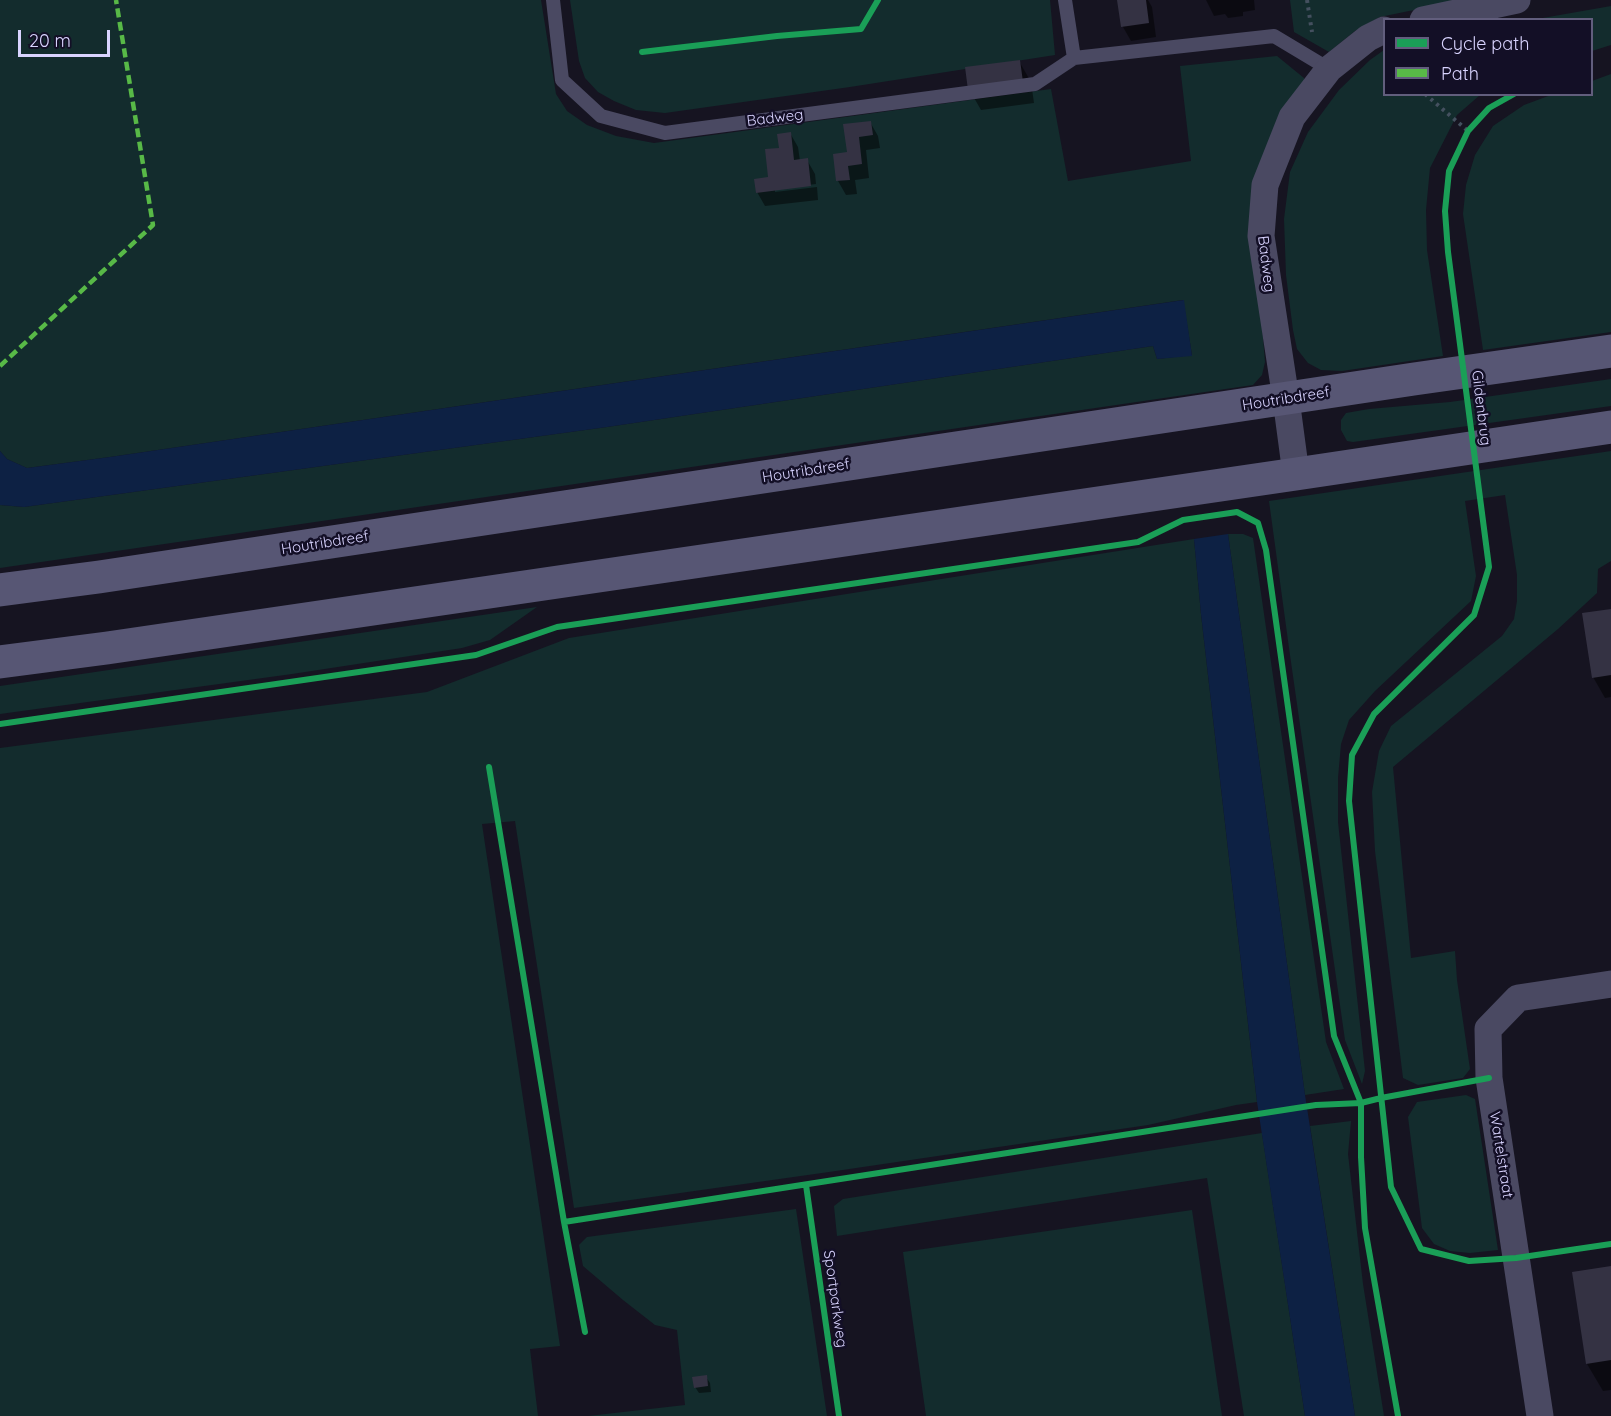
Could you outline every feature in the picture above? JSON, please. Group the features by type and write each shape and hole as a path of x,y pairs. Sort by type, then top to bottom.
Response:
{"main road":[{"name":"Houtribdreef","path":"0,590 1611,351"},
{"path":"0,662 130,645 1611,427"}],"street":[{"path":"1432,18 1517,0"},
{"name":"Badweg","path":"1296,474 1261,236 1266,185 1292,117 1329,69 1368,38 1383,30"},
{"name":"Wartelstraat","path":"1540,1416 1489,1078 1488,1029 1518,998 1611,984"}],"lane":[{"name":"Badweg","path":"553,0 562,80 601,116 664,133 1035,84 1074,58 1274,36 1329,69"},
{"path":"1065,0 1074,58"}],"path":[{"path":"1427,96 1468,131"},
{"path":"1463,141 1475,124"}],"green space":[{"path":"0,0 541,0 556,94 567,111 587,125 616,136 654,143 1051,89 1068,181 1191,161 1180,66 1277,56 1304,78 1305,88 1253,212 1265,362 1262,375 1253,385 0,568 0,505 24,507 607,427 1153,346 1157,359 1192,355 1183,300 27,468 7,459 0,451"},
{"path":"570,0 1050,0 1055,55 665,113 636,110 598,92 585,78 579,61"},
{"path":"1290,0 1483,0 1380,17 1355,31 1329,52 1294,32"},
{"path":"1611,6 1611,45 1593,51 1593,18 1543,18"},
{"path":"1383,51 1383,96 1479,96 1457,115 1430,168 1426,210 1427,250 1443,356 1342,371 1321,370 1308,363 1297,349 1293,330 1286,275 1284,219 1290,172 1308,132 1339,90"},
{"path":"1611,74 1611,332 1483,350 1463,214 1466,185 1475,155 1493,126 1524,105 1548,96 1593,96 1593,81"},
{"path":"1611,379 1611,406 1353,442 1347,441 1341,430 1341,420 1346,413 1450,402"},
{"path":"1611,451 1611,561 1598,569 1597,593 1558,629 1393,767 1411,958 1455,951 1470,1069 1463,1078 1418,1085 1403,1078 1375,851 1372,792 1379,751 1391,726 1502,636 1514,619 1517,575 1505,495 1465,501 1476,576 1471,601 1375,691 1349,720 1341,744 1338,822 1365,1071 1362,1084 1345,1040 1269,501"},
{"path":"1228,534 1243,534 1253,538 1326,1042 1344,1089 1305,1095"},
{"path":"1194,539 1257,1102 1148,1125 574,1208 515,821 482,824 560,1346 530,1349 538,1416 0,1416 0,748 427,692 569,638"},
{"path":"537,607 490,640 462,648 0,714 0,686"},
{"path":"1466,1095 1475,1099 1498,1250 1470,1253 1450,1251 1434,1244 1422,1228 1408,1117 1417,1102"},
{"path":"1351,1121 1348,1154 1363,1284 1384,1416 1355,1416 1310,1126"},
{"path":"1262,1133 1305,1416 1244,1416 1207,1178 837,1236 834,1206 843,1199"},
{"path":"796,1209 827,1416 588,1416 685,1405 677,1330 655,1325 583,1266 579,1245 587,1237"},
{"path":"1192,1210 1222,1416 926,1416 903,1252"}],"water":[{"path":"1184,300 1192,356 1157,359 1153,346 607,427 24,507 0,505 0,451 7,459 27,468"},
{"path":"1228,534 1305,1095 1355,1416 1305,1416 1257,1102 1194,539"}],"building":[{"path":"1117,0 1146,0 1149,23 1121,27"},
{"path":"1020,60 1023,82 968,90 965,67"},
{"path":"871,121 873,135 859,137 862,164 848,166 850,180 836,181 833,154 847,152 843,124"},
{"path":"791,132 794,160 808,158 811,186 756,193 754,179 768,177 765,149 779,148 777,134"},
{"path":"1611,609 1611,675 1592,678 1582,613"},
{"path":"1611,1266 1611,1360 1586,1364 1572,1272"},
{"path":"707,1375 708,1386 694,1388 692,1377"}],"marked path":[{"path":"0,366 153,225 116,0"}],"cycle path":[{"path":"642,52 777,36 861,29 878,0"},
{"name":"Gildenbrug","path":"1510,96 1489,108 1468,131 1449,171 1445,211 1448,252 1489,567 1474,615 1374,714 1352,755 1349,801 1391,1187 1421,1249 1469,1261 1516,1258 1611,1244"},
{"path":"0,724 476,655 557,627 1138,542 1183,520 1237,512 1258,523 1266,550 1334,1036 1361,1103 1365,1228 1398,1416"},
{"path":"489,767 564,1222 585,1332"},
{"path":"564,1222 1316,1105 1361,1103 1489,1078"},
{"name":"Sportparkweg","path":"806,1185 839,1416"}]}
